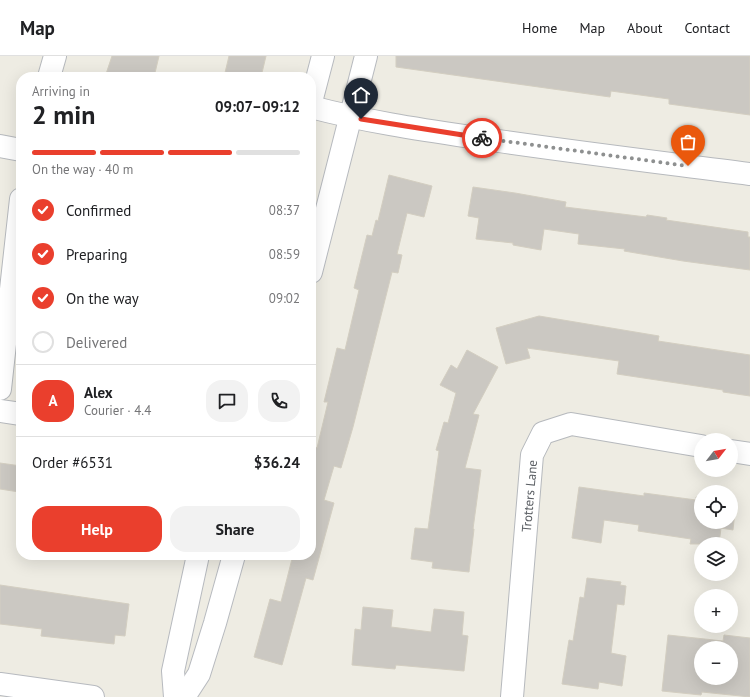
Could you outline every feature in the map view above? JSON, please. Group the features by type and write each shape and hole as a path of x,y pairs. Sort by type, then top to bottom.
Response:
{"street":[{"path":"50,72 55,56"},
{"path":"316,83 323,56"},
{"path":"316,252 366,56"},
{"path":"316,108 350,117 502,141 750,174"},
{"path":"0,146 16,149"},
{"path":"0,389 16,244"},
{"path":"0,411 16,413"},
{"name":"Trotters Lane","path":"512,697 532,455 543,433 571,424 694,445"},
{"path":"738,452 750,454"},
{"path":"175,697 173,671 197,560"},
{"path":"184,697 199,674 233,560"},
{"path":"0,684 93,697"}],"building":[{"path":"112,56 159,56 155,72 107,72"},
{"path":"229,56 266,56 262,72 225,72"},
{"path":"396,56 750,56 750,115 669,104 669,99 611,91 610,97 396,67"},
{"path":"389,175 432,186 424,217 407,213 397,254 402,255 398,273 392,272 353,427 341,468 334,466 324,500 334,503 313,580 306,578 282,665 254,657 270,599 281,602 292,560 316,560 316,447 317,448 328,402 324,402 337,348 345,350 359,290 354,288 367,235 372,236 376,220 378,221"},
{"path":"473,187 566,202 565,207 646,217 647,215 667,218 666,220 748,232 748,237 750,237 750,270 624,251 625,249 578,244 579,234 544,229 541,250 513,245 513,243 476,239 479,218 468,216"},
{"path":"539,316 659,336 658,341 750,355 750,396 723,392 723,390 617,374 619,361 527,348 530,358 506,364 496,328"},
{"path":"467,350 498,367 473,414 479,415 465,468 481,470 469,572 432,568 433,562 411,559 415,528 428,529 439,451 436,450 444,422 448,423 456,393 440,385 451,365 457,369"},
{"path":"0,463 16,465 16,492 0,489"},
{"path":"579,487 644,496 644,493 694,500 694,529 721,529 720,537 694,537 694,544 690,544 691,539 638,531 639,525 604,520 601,543 572,538"},
{"path":"587,578 621,582 620,585 626,586 624,605 617,604 611,653 626,656 622,686 599,682 598,689 562,684 569,640 573,641 580,597 584,598"},
{"path":"0,585 129,604 125,636 115,635 114,644 41,636 42,629 0,624"},
{"path":"363,607 393,610 391,627 431,632 434,609 464,612 462,635 468,636 464,671 396,665 395,669 352,665 355,629 361,630"},
{"path":"668,635 723,641 724,635 750,638 750,697 702,692 701,695 662,691"}],"way so far":[{"path":"482,138 688,166"}],"route":[{"path":"361,119 482,138"}]}
